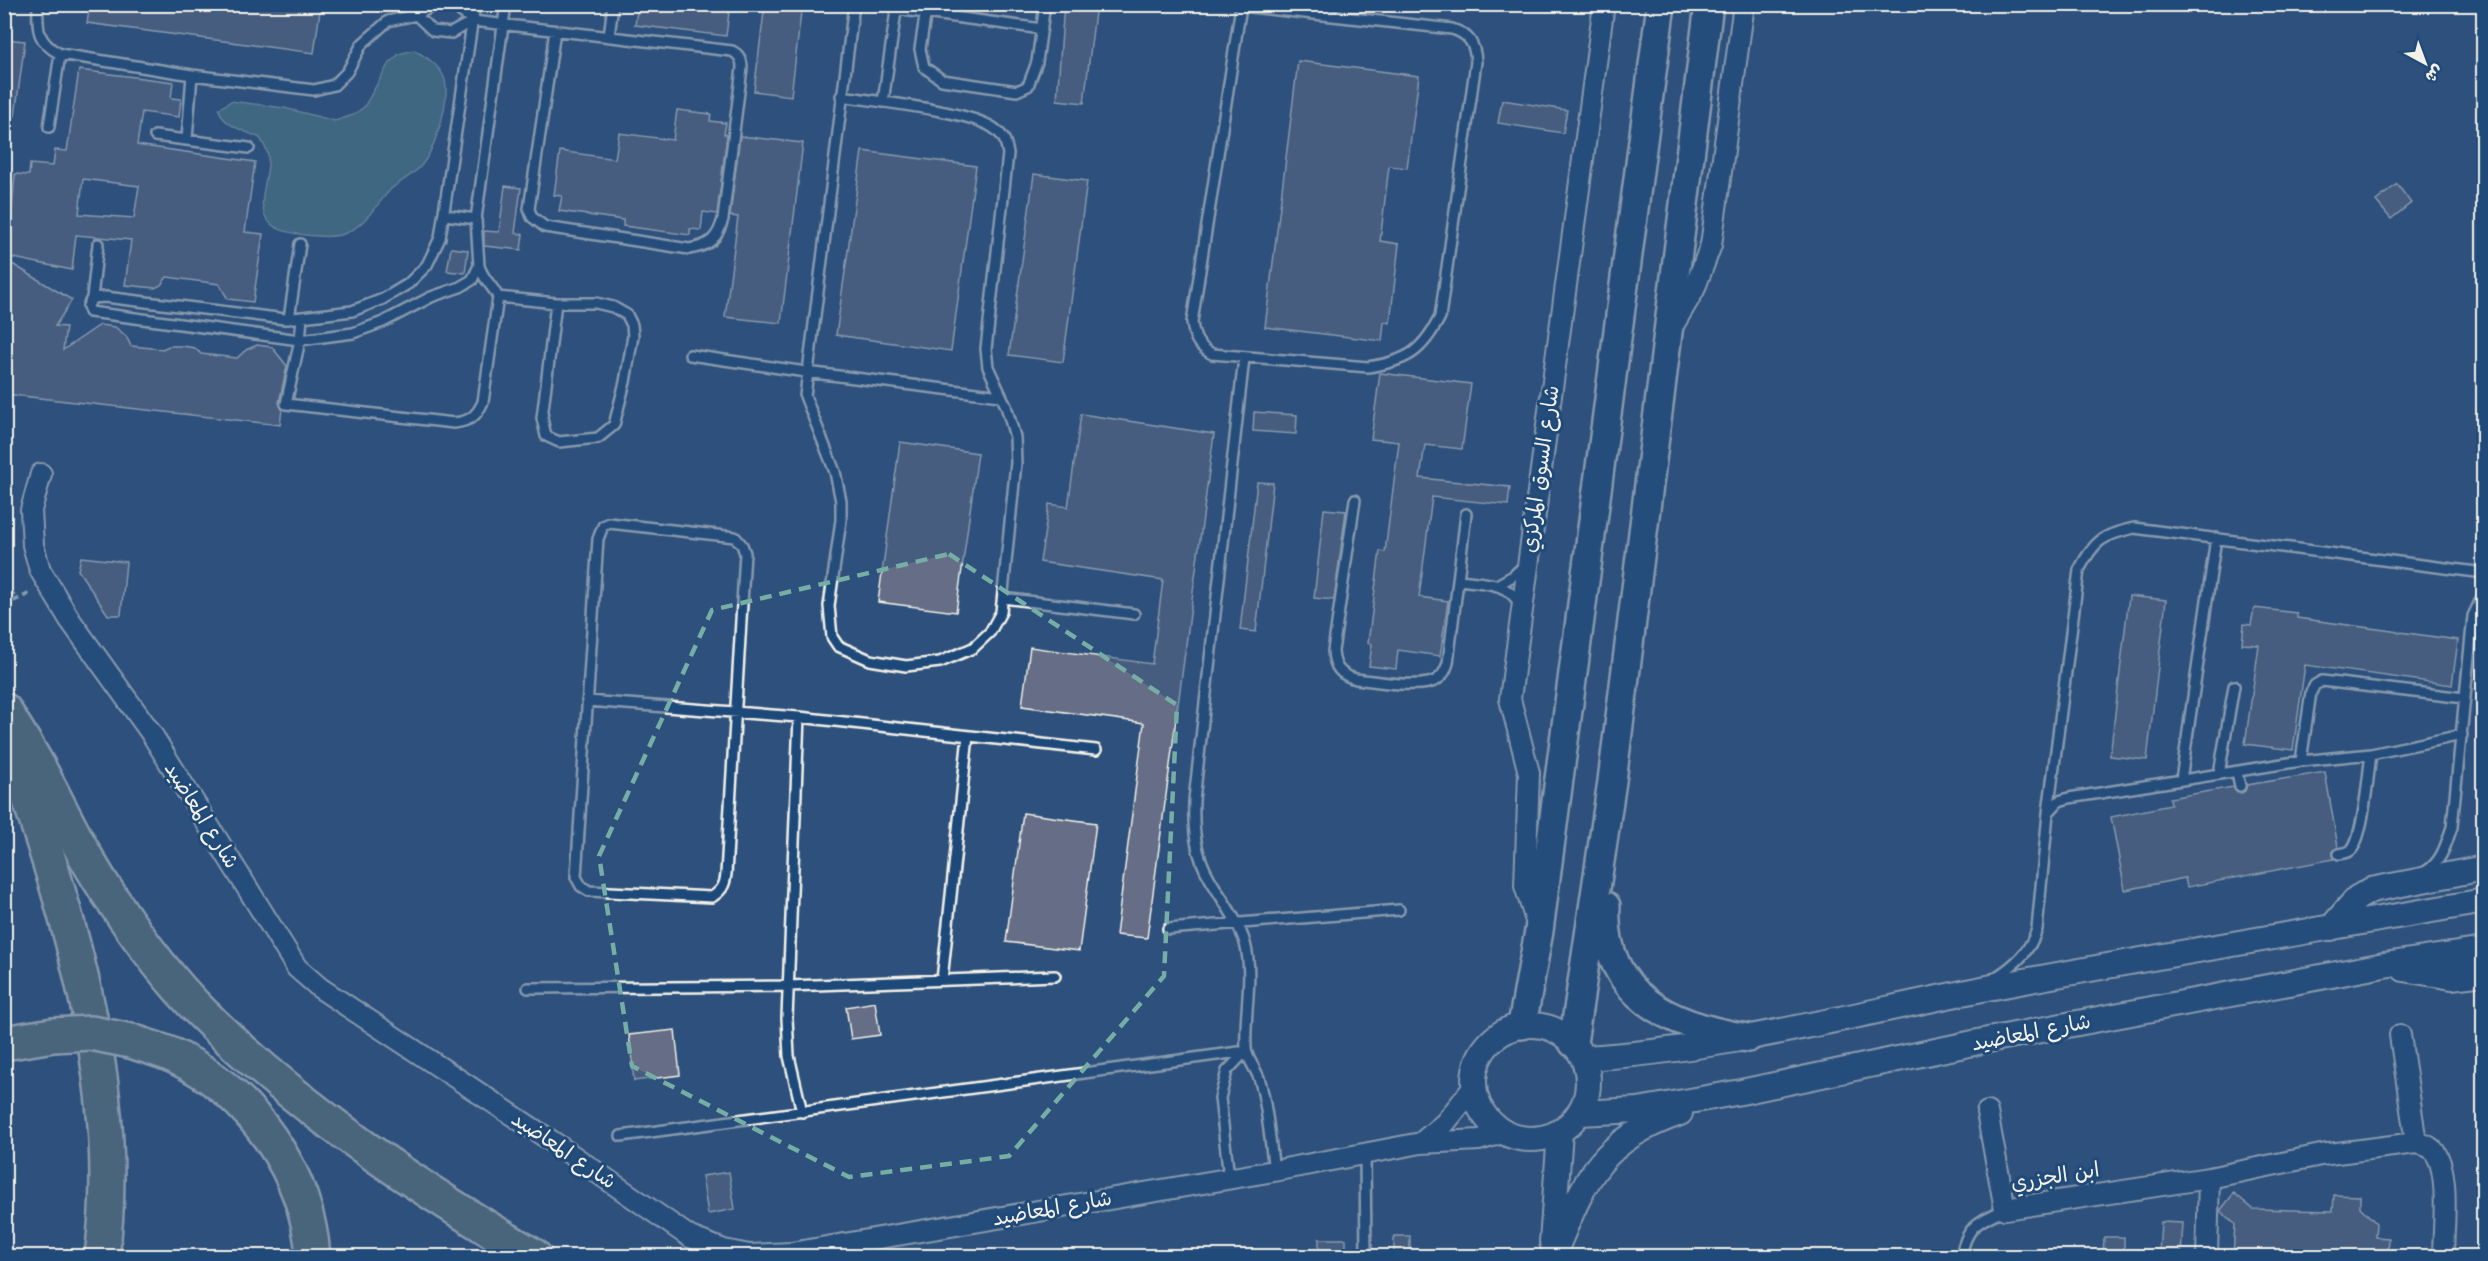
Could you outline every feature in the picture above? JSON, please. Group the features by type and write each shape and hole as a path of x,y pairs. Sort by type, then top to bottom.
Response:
{"highway":[{"path":"4,710 37,765 88,864 145,946 200,1011 289,1090 352,1138 469,1218 534,1257"},
{"path":"4,720 58,890 91,1021 101,1082 107,1168 102,1257"},
{"path":"4,1043 53,1035 91,1033 131,1041 185,1063 215,1081 250,1112 279,1150 299,1192 312,1237 313,1257"}],"main road":[{"name":"شارع السوق المركزي","path":"1522,1025 1539,931 1661,4"},
{"path":"1578,1051 1670,331 1709,4"},
{"path":"1612,781 1604,930 1619,973 1649,1004 1680,1022 1716,1033 1748,1038"}],"street":[{"name":"شارع السوق المركزي","path":"1539,931 1525,886 1529,773 1510,699 1604,4"},
{"path":"1670,331 1694,290 1711,245 1744,4"},
{"name":"شارع المعاضيد","path":"41,474 31,510 33,545 40,570 70,621 151,733 297,968 320,988 566,1151 690,1237 724,1250 749,1255 772,1256 1274,1171 1420,1143 1479,1140 1502,1133"},
{"path":"2331,928 2357,898 2371,890 2411,880 2484,868"},
{"path":"1578,1051 1668,1051 1748,1038 1973,991 2484,901"},
{"name":"شارع المعاضيد","path":"1580,1113 1638,1110 1741,1092 1983,1041 2384,966 2484,950"},
{"path":"2384,966 2452,977 2484,973"},
{"path":"1522,1025 1550,1028 1578,1051 1588,1086 1586,1100 1580,1113 1571,1124 1560,1132 1541,1139 1521,1140 1502,1133 1488,1122 1478,1106 1473,1088 1474,1071 1486,1047 1505,1031 1522,1025"},
{"path":"2400,1035 2416,1143 2428,1146 2435,1152 2441,1164 2444,1188 2443,1257"},
{"name":"شارع المعاضيد","path":"1420,1143 1445,1123 1473,1088"},
{"path":"1552,1257 1581,1191 1595,1167 1610,1151 1649,1125 1741,1092"},
{"name":"ابن الجزري","path":"1987,1112 2005,1209 2209,1178 2321,1155 2416,1143"},
{"path":"1552,1257 1560,1132"},
{"path":"2207,1257 2209,1178"}],"lane":[{"path":"39,4 41,38 46,47 60,54 192,75 314,90 334,85 347,72 362,44 387,21 416,15 438,4 455,7 473,21 732,51 741,57 742,68 723,219 720,232 713,240 703,247 689,249 545,227 532,217 529,209 555,31"},
{"path":"400,4 433,31 451,33 473,21"},
{"path":"92,298 105,297 289,319 352,311 383,299 408,284 427,265 440,238 475,4"},
{"path":"302,318 300,340 286,404 454,423 474,418 483,402 498,297 493,286 483,277 479,266 477,219 506,4"},
{"path":"609,38 613,4"},
{"path":"841,96 964,116 987,124 1006,140 1008,154 1008,173 986,349 988,367 1006,406 1015,437 1016,463 1001,612 990,632 973,648 948,659 906,666 870,660 838,646 832,637 829,606 842,501 836,472 805,396 806,372 841,96 854,4"},
{"path":"926,9 920,50 924,67 942,80 1017,91 1028,86 1031,81 1037,62 1045,4"},
{"path":"1241,5 1463,32 1471,40 1476,50 1476,62 1440,317 1430,337 1414,354 1394,363 1368,367 1244,358 1212,354 1201,347 1194,336 1192,322 1241,5"},
{"path":"883,102 896,7 926,9 1042,29"},
{"path":"48,127 60,54"},
{"path":"187,139 192,75"},
{"path":"155,136 249,148"},
{"path":"445,215 477,219"},
{"path":"98,244 92,298 88,306 92,314 300,340 353,333 383,322 431,297 460,287 472,280 479,266"},
{"path":"289,319 300,244"},
{"path":"498,297 555,303 596,303 613,307 627,315 632,325 633,336 625,382 614,425 598,438 560,442 546,436 542,418 555,303"},
{"path":"690,355 1001,396"},
{"path":"1244,358 1194,800 1193,831 1209,877 1237,923 1249,959 1246,1051 1260,1082 1274,1171"},
{"path":"1355,500 1332,651 1338,670 1346,677 1423,684 1440,678 1448,663 1466,514"},
{"path":"616,523 735,537 745,553 726,874 725,884 720,892 712,897 702,898 599,892 589,891 581,886 576,877 587,701 599,532 603,526 616,523"},
{"path":"1973,991 2009,969 2032,943 2037,929 2048,813 2079,570 2088,552 2099,539 2134,528 2484,573"},
{"path":"2181,780 2216,538"},
{"path":"1497,585 1513,576 1527,562"},
{"path":"1458,579 1497,585 1512,594 1522,611"},
{"path":"2411,880 2431,868 2446,846 2452,827 2473,616 2480,597 2484,594"},
{"path":"1002,598 1134,614"},
{"path":"2301,761 2311,692 2315,685 2322,681 2464,698"},
{"path":"2219,774 2234,686"},
{"path":"587,701 799,717 1096,750"},
{"path":"799,717 789,986 789,1056 802,1112"},
{"path":"2048,813 2059,801 2069,798 2301,761 2370,754 2462,735"},
{"path":"942,980 968,736"},
{"path":"2339,854 2348,853 2352,849 2359,834 2370,754"},
{"path":"2237,772 2240,786"},
{"path":"1168,929 1399,910"},
{"path":"528,988 789,986 1055,976"},
{"path":"1229,1178 1220,1098 1227,1071 1246,1051"},
{"path":"621,1136 1246,1051"},
{"path":"1365,1153 1366,1257"},
{"path":"1961,1257 1965,1238 1976,1223 2005,1209"}],"path":[{"path":"4,441 10,441 7,453"},
{"path":"4,462 9,462 4,476"},
{"path":"4,571 16,602"},
{"path":"4,605 16,602 48,583"}],"highlighted area":[{"path":"949,554 1177,705 1164,976 1009,1156 849,1177 632,1066 599,856 712,610"}],"green space":[{"path":"414,50 438,68 444,77 446,86 444,111 436,137 420,167 391,189 365,220 346,233 330,236 296,234 271,224 263,209 262,200 268,164 266,148 260,138 236,128 225,120 219,109 231,101 284,108 335,121 353,115 364,107 388,65 399,54"}],"building":[{"path":"90,4 321,4 314,53 87,23"},
{"path":"638,4 730,4 726,36 635,25"},
{"path":"765,4 802,4 791,96 754,91"},
{"path":"1064,4 1096,4 1084,103 1057,100"},
{"path":"4,39 25,41 15,116 4,116"},
{"path":"1298,61 1419,76 1407,168 1389,166 1380,241 1399,244 1390,323 1384,322 1382,341 1265,327"},
{"path":"79,70 173,82 171,98 181,99 179,117 142,112 137,145 255,162 245,232 263,234 253,302 228,299 219,284 167,277 161,285 155,288 125,285 131,240 76,235 72,270 4,256 6,208 12,208 15,174 29,175 30,164 53,166 55,150 67,151","holes":["83,179 139,186 134,218 79,214"]},
{"path":"1502,100 1567,110 1563,133 1498,123"},
{"path":"677,110 711,114 710,121 726,123 724,134 727,135 717,214 703,212 701,230 690,229 690,235 623,226 623,220 559,211 562,196 554,195 560,151 615,159 619,133 673,140"},
{"path":"740,136 803,143 781,323 725,317 738,217 730,216"},
{"path":"862,151 976,166 951,351 836,335"},
{"path":"1034,174 1087,181 1063,362 1009,355"},
{"path":"2397,184 2411,203 2391,219 2376,201"},
{"path":"505,186 521,188 515,233 523,234 521,250 484,246 484,231 499,232"},
{"path":"451,248 468,250 465,273 447,271"},
{"path":"4,259 72,300 55,326 66,327 63,350 100,325 115,327 126,336 131,346 162,349 169,346 183,346 195,348 201,354 237,358 246,350 257,345 272,347 287,366 279,403 282,409 280,425 4,394"},
{"path":"1380,373 1471,384 1462,449 1425,445 1420,478 1510,487 1508,505 1432,497 1419,597 1448,601 1440,656 1398,650 1396,669 1369,666 1372,644 1368,643 1380,551 1385,552 1399,442 1371,439"},
{"path":"1254,412 1297,415 1296,434 1253,431"},
{"path":"1081,414 1214,434 1147,938 1116,935 1144,723 1022,706 1030,647 1152,664 1163,580 1040,562 1049,504 1068,507"},
{"path":"900,442 978,453 956,612 878,602"},
{"path":"1257,482 1273,483 1256,632 1240,630"},
{"path":"1324,509 1346,511 1334,600 1314,598"},
{"path":"81,557 126,562 121,615 108,615 78,570"},
{"path":"2129,596 2166,600 2147,760 2110,756"},
{"path":"2254,608 2297,613 2297,618 2458,640 2452,685 2305,665 2293,750 2245,744 2259,645 2242,644 2244,624 2251,625"},
{"path":"2325,772 2338,847 2333,852 2334,859 2187,887 2185,878 2125,890 2111,817 2171,805 2170,798 2233,787 2241,793 2245,791 2247,785"},
{"path":"1023,813 1096,823 1079,951 1006,942"},
{"path":"875,1002 880,1035 851,1039 846,1007"},
{"path":"675,1030 680,1075 634,1081 629,1035"},
{"path":"729,1172 735,1209 708,1214 702,1176"},
{"path":"2234,1193 2253,1209 2333,1211 2334,1195 2360,1196 2360,1207 2376,1223 2375,1237 2389,1238 2388,1254 2307,1251 2307,1257 2233,1257 2235,1224 2220,1211"},
{"path":"2161,1222 2183,1223 2181,1255 2159,1254"},
{"path":"1394,1236 1410,1236 1410,1257 1394,1257"},
{"path":"2104,1237 2124,1237 2124,1257 2103,1257"},
{"path":"1319,1239 1346,1239 1346,1257 1319,1257"}]}
